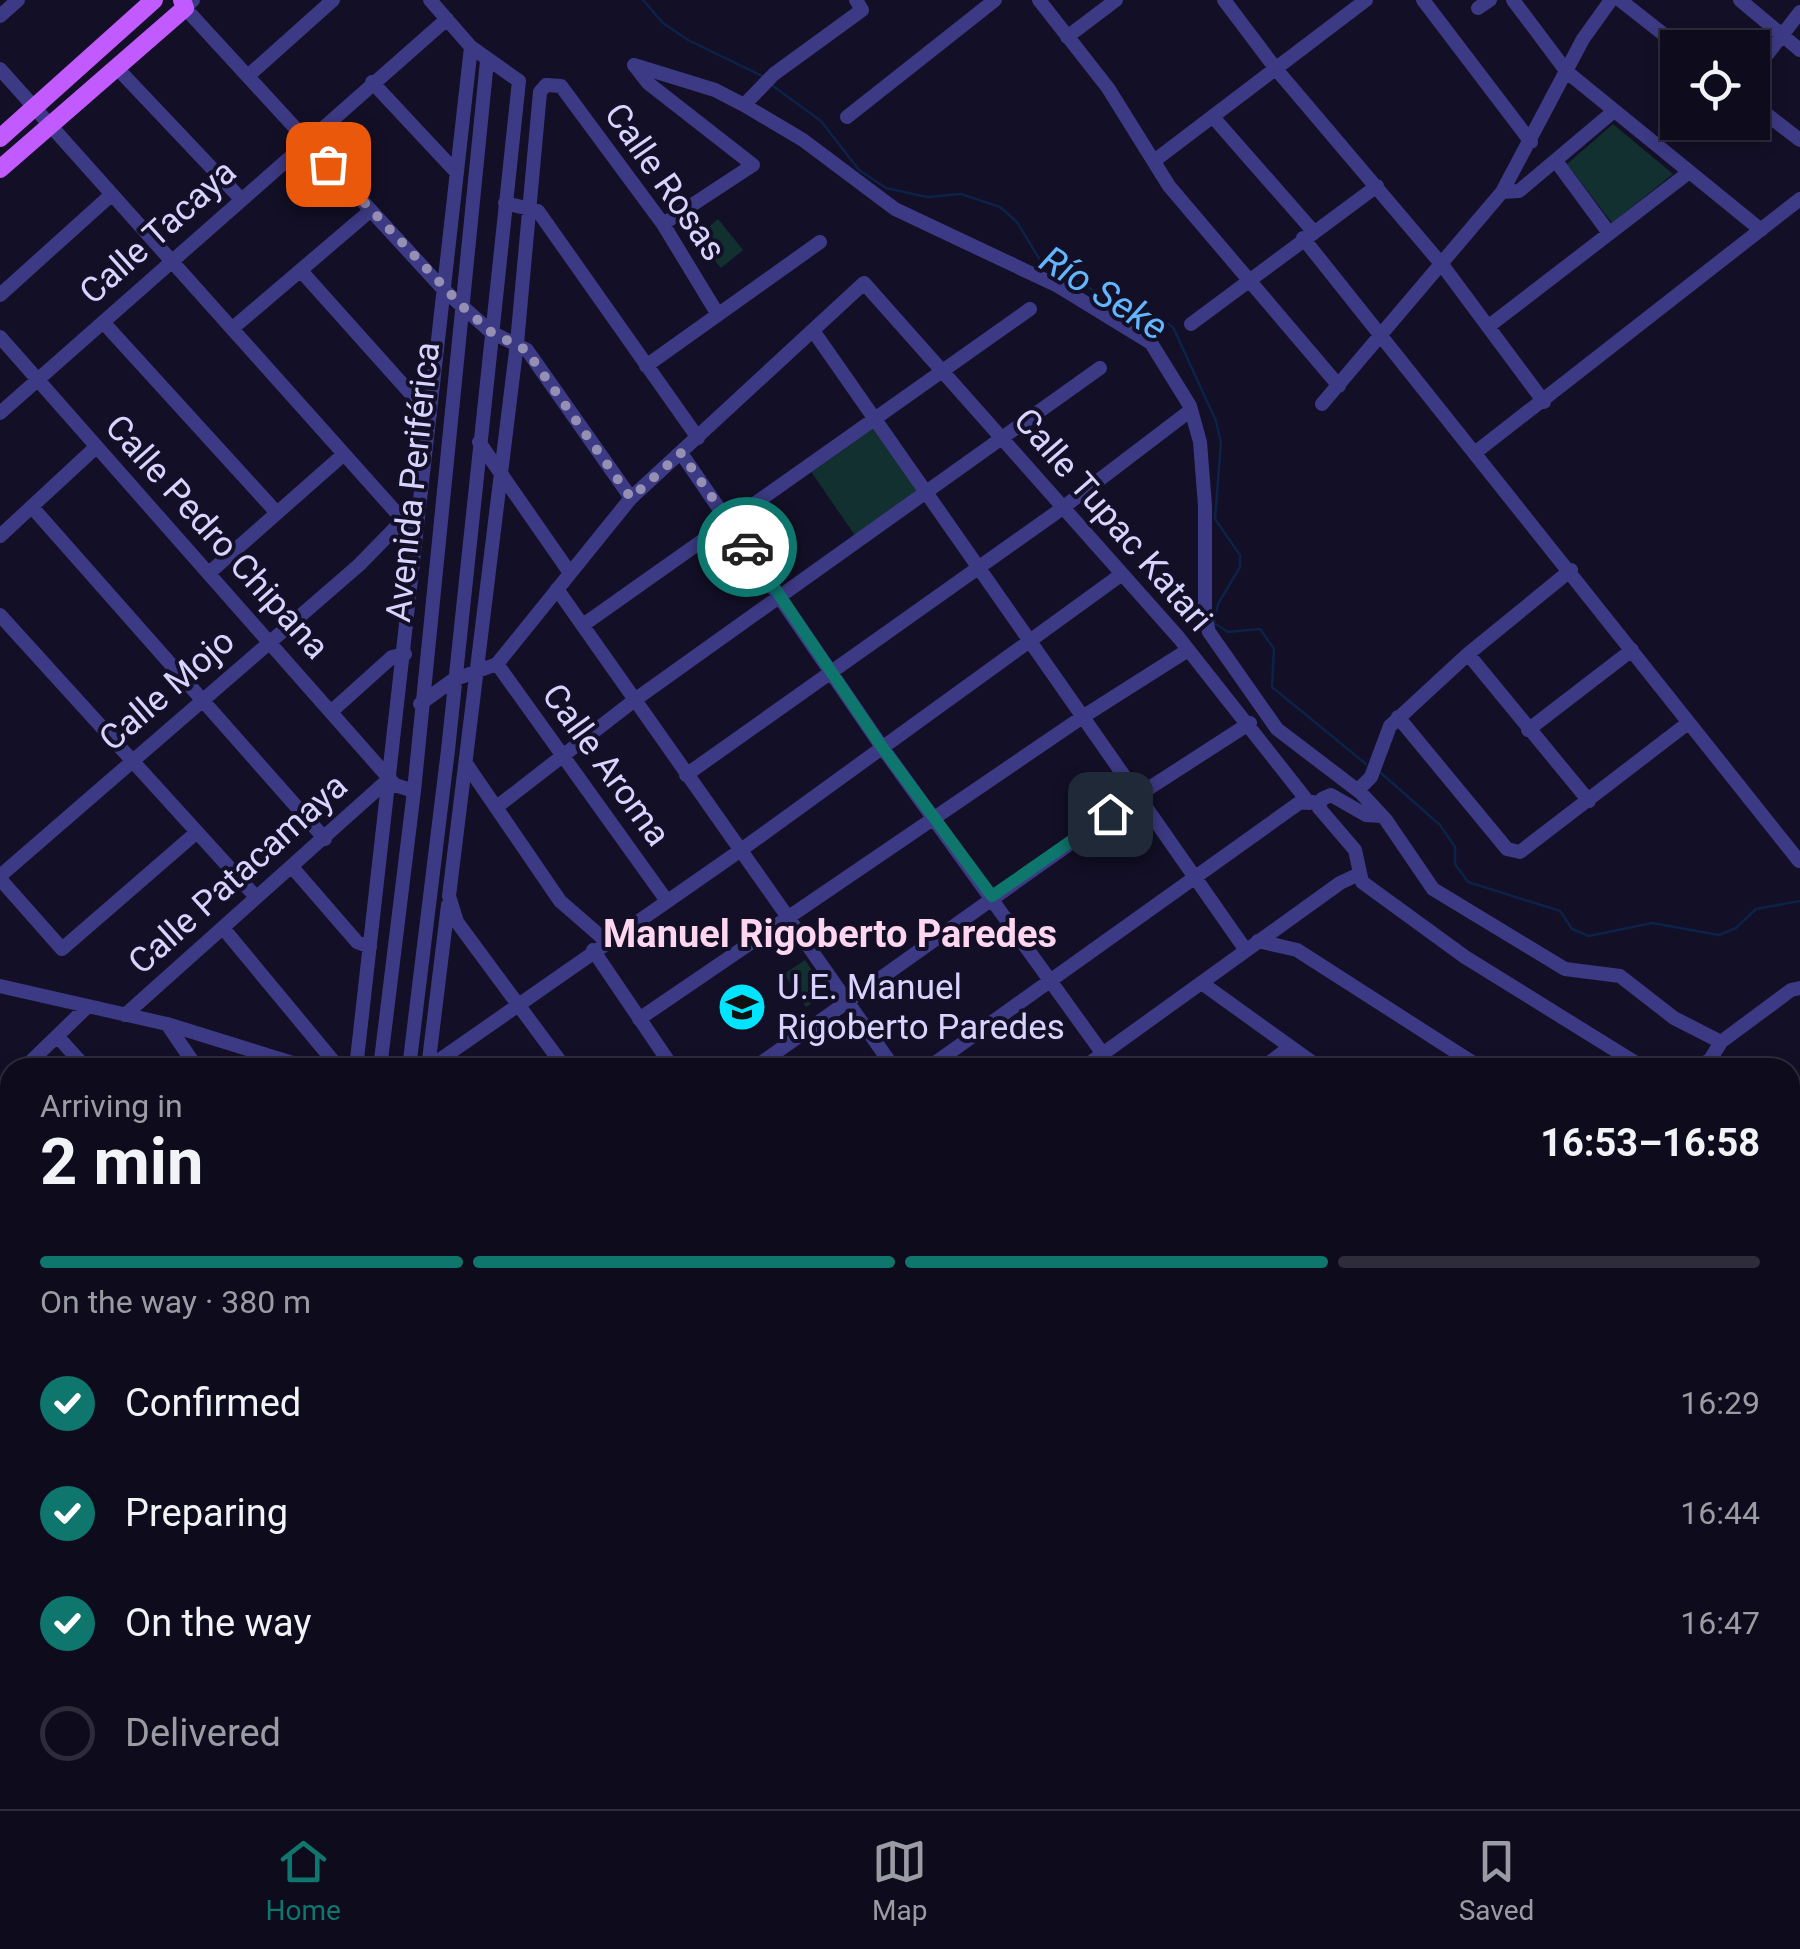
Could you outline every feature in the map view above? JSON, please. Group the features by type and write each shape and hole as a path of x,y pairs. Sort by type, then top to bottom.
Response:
{"main road":[{"path":"0,138 154,0"},
{"path":"0,169 187,3"}],"street":[{"path":"0,16 18,0"},
{"path":"248,75 333,0"},
{"path":"430,0 488,60"},
{"path":"744,105 768,78 859,5 876,0"},
{"path":"847,117 996,0"},
{"path":"1038,0 1108,88 1154,162 1339,386"},
{"path":"1067,36 1116,0"},
{"path":"1224,0 1276,69 1443,266 1544,402"},
{"path":"1154,162 1366,0"},
{"path":"1423,0 1532,142"},
{"path":"1514,0 1567,72 1761,230"},
{"path":"1322,404 1502,192 1595,18 1611,0"},
{"path":"1620,0 1660,31"},
{"path":"1740,0 1800,50"},
{"path":"187,3 444,290 491,332 517,343 535,360 631,498"},
{"path":"1770,51 1800,12"},
{"name":"Calle Tacaya","path":"0,413 447,19"},
{"path":"357,1058 471,46"},
{"name":"Avenida Periférica","path":"381,1058 414,791 488,60 518,80 411,1058"},
{"path":"662,224 753,165 648,82 634,65 715,90 744,105 803,140 895,209 982,247 1125,324 1160,353 1191,410 1200,442 1205,506 1205,616 1210,632 1277,729 1358,790 1382,816 1424,880 1442,896 1565,969 1620,976 1674,1018 1721,1042"},
{"path":"117,68 241,199"},
{"path":"0,69 234,326 403,520 419,529"},
{"path":"372,82 457,173"},
{"name":"Calle Rosas","path":"530,206 540,92 546,84 561,86 662,224 718,313"},
{"path":"1502,192 1519,191 1614,111"},
{"path":"1212,117 1799,860"},
{"path":"1770,117 1800,140"},
{"path":"1556,161 1610,233"},
{"path":"1488,326 1688,172"},
{"path":"1190,324 1377,186"},
{"path":"0,295 112,195"},
{"path":"1476,452 1800,199"},
{"path":"505,202 530,206 542,215 698,438"},
{"path":"437,1058 449,901 530,206"},
{"path":"234,326 302,272 370,210"},
{"path":"646,366 820,242"},
{"path":"302,272 430,416"},
{"name":"Calle Tupac Katari","path":"814,332 864,283 1250,723 1315,802 1322,816 1355,850 1362,882 1465,957 1628,1058"},
{"path":"584,625 1030,309"},
{"path":"103,322 277,512"},
{"path":"420,704 453,680 497,664 631,498 814,332 1195,876 1252,945 1297,950 1465,1058"},
{"name":"Calle Pedro Chipana","path":"0,337 390,778"},
{"path":"498,806 636,699 1100,368"},
{"path":"686,774 1063,508 1191,410"},
{"path":"479,442 570,574"},
{"path":"0,536 95,448"},
{"path":"681,453 882,747 1105,1058"},
{"path":"209,572 344,454"},
{"path":"32,507 325,839"},
{"name":"Calle Mojo","path":"197,832 62,949 0,878 131,759 360,565 403,520"},
{"path":"1358,790 1371,777 1398,717 1571,570"},
{"path":"447,1058 1122,574"},
{"path":"557,589 887,1058"},
{"path":"0,615 256,897"},
{"path":"640,1019 1084,716 1188,650"},
{"path":"1528,730 1632,650"},
{"path":"332,710 392,657 405,654"},
{"path":"1468,654 1589,801"},
{"name":"Calle Aroma","path":"497,664 667,902"},
{"path":"1398,717 1508,849 1526,851 1688,722"},
{"path":"768,1058 992,896 1250,723"},
{"path":"467,765 560,901 599,946 667,1058"},
{"path":"390,778 414,791"},
{"name":"Calle Patacamaya","path":"125,1015 390,778"},
{"path":"942,1058 1299,804 1331,796 1366,815 1382,816"},
{"path":"292,867 357,942 370,947"},
{"path":"1096,1058 1340,882 1360,874"},
{"path":"431,888 449,901 458,922 558,1058"},
{"path":"223,928 331,1058"},
{"path":"1203,984 1304,1058"},
{"path":"0,986 167,1024 277,1058"},
{"path":"1711,1058 1721,1042 1791,990 1800,988"},
{"path":"35,1058 87,1007"},
{"path":"167,1024 190,1058"},
{"path":"58,1036 77,1058"},
{"path":"1276,1058 1289,1048"},
{"path":"776,1052 780,1058"}],"green space":[{"path":"1613,124 1673,174 1612,223 1567,164"},
{"path":"718,219 743,250 721,268 696,238"},
{"path":"873,425 920,492 856,537 810,470"},
{"path":"805,960 827,993 806,1007 784,974"}],"waterway":[{"name":"Río Seke","path":"643,0 663,23 688,40 764,77"},
{"name":"Río Seke","path":"773,86 821,121 859,170 886,188 927,197 961,194 1000,207 1017,222 1040,260 1130,311 1154,315 1173,327 1216,421 1221,443 1215,519 1240,555 1240,567 1218,604 1214,623 1228,632 1260,629 1274,649 1272,687 1366,764"},
{"path":"1381,773 1440,825 1455,847 1455,864 1468,882 1560,911 1572,929 1589,936 1652,923 1719,935 1736,928 1756,909 1800,901"}],"way so far":[{"path":"328,164 444,290 491,332 526,350 631,498 681,453 747,547"}],"place":[{"name":"U.E. Manuel Rigoberto Paredes","path":"742,1007"}],"district":[{"name":"Manuel Rigoberto Paredes","path":"830,934"}],"route":[{"path":"747,547 882,747 992,896 1110,814"}]}
